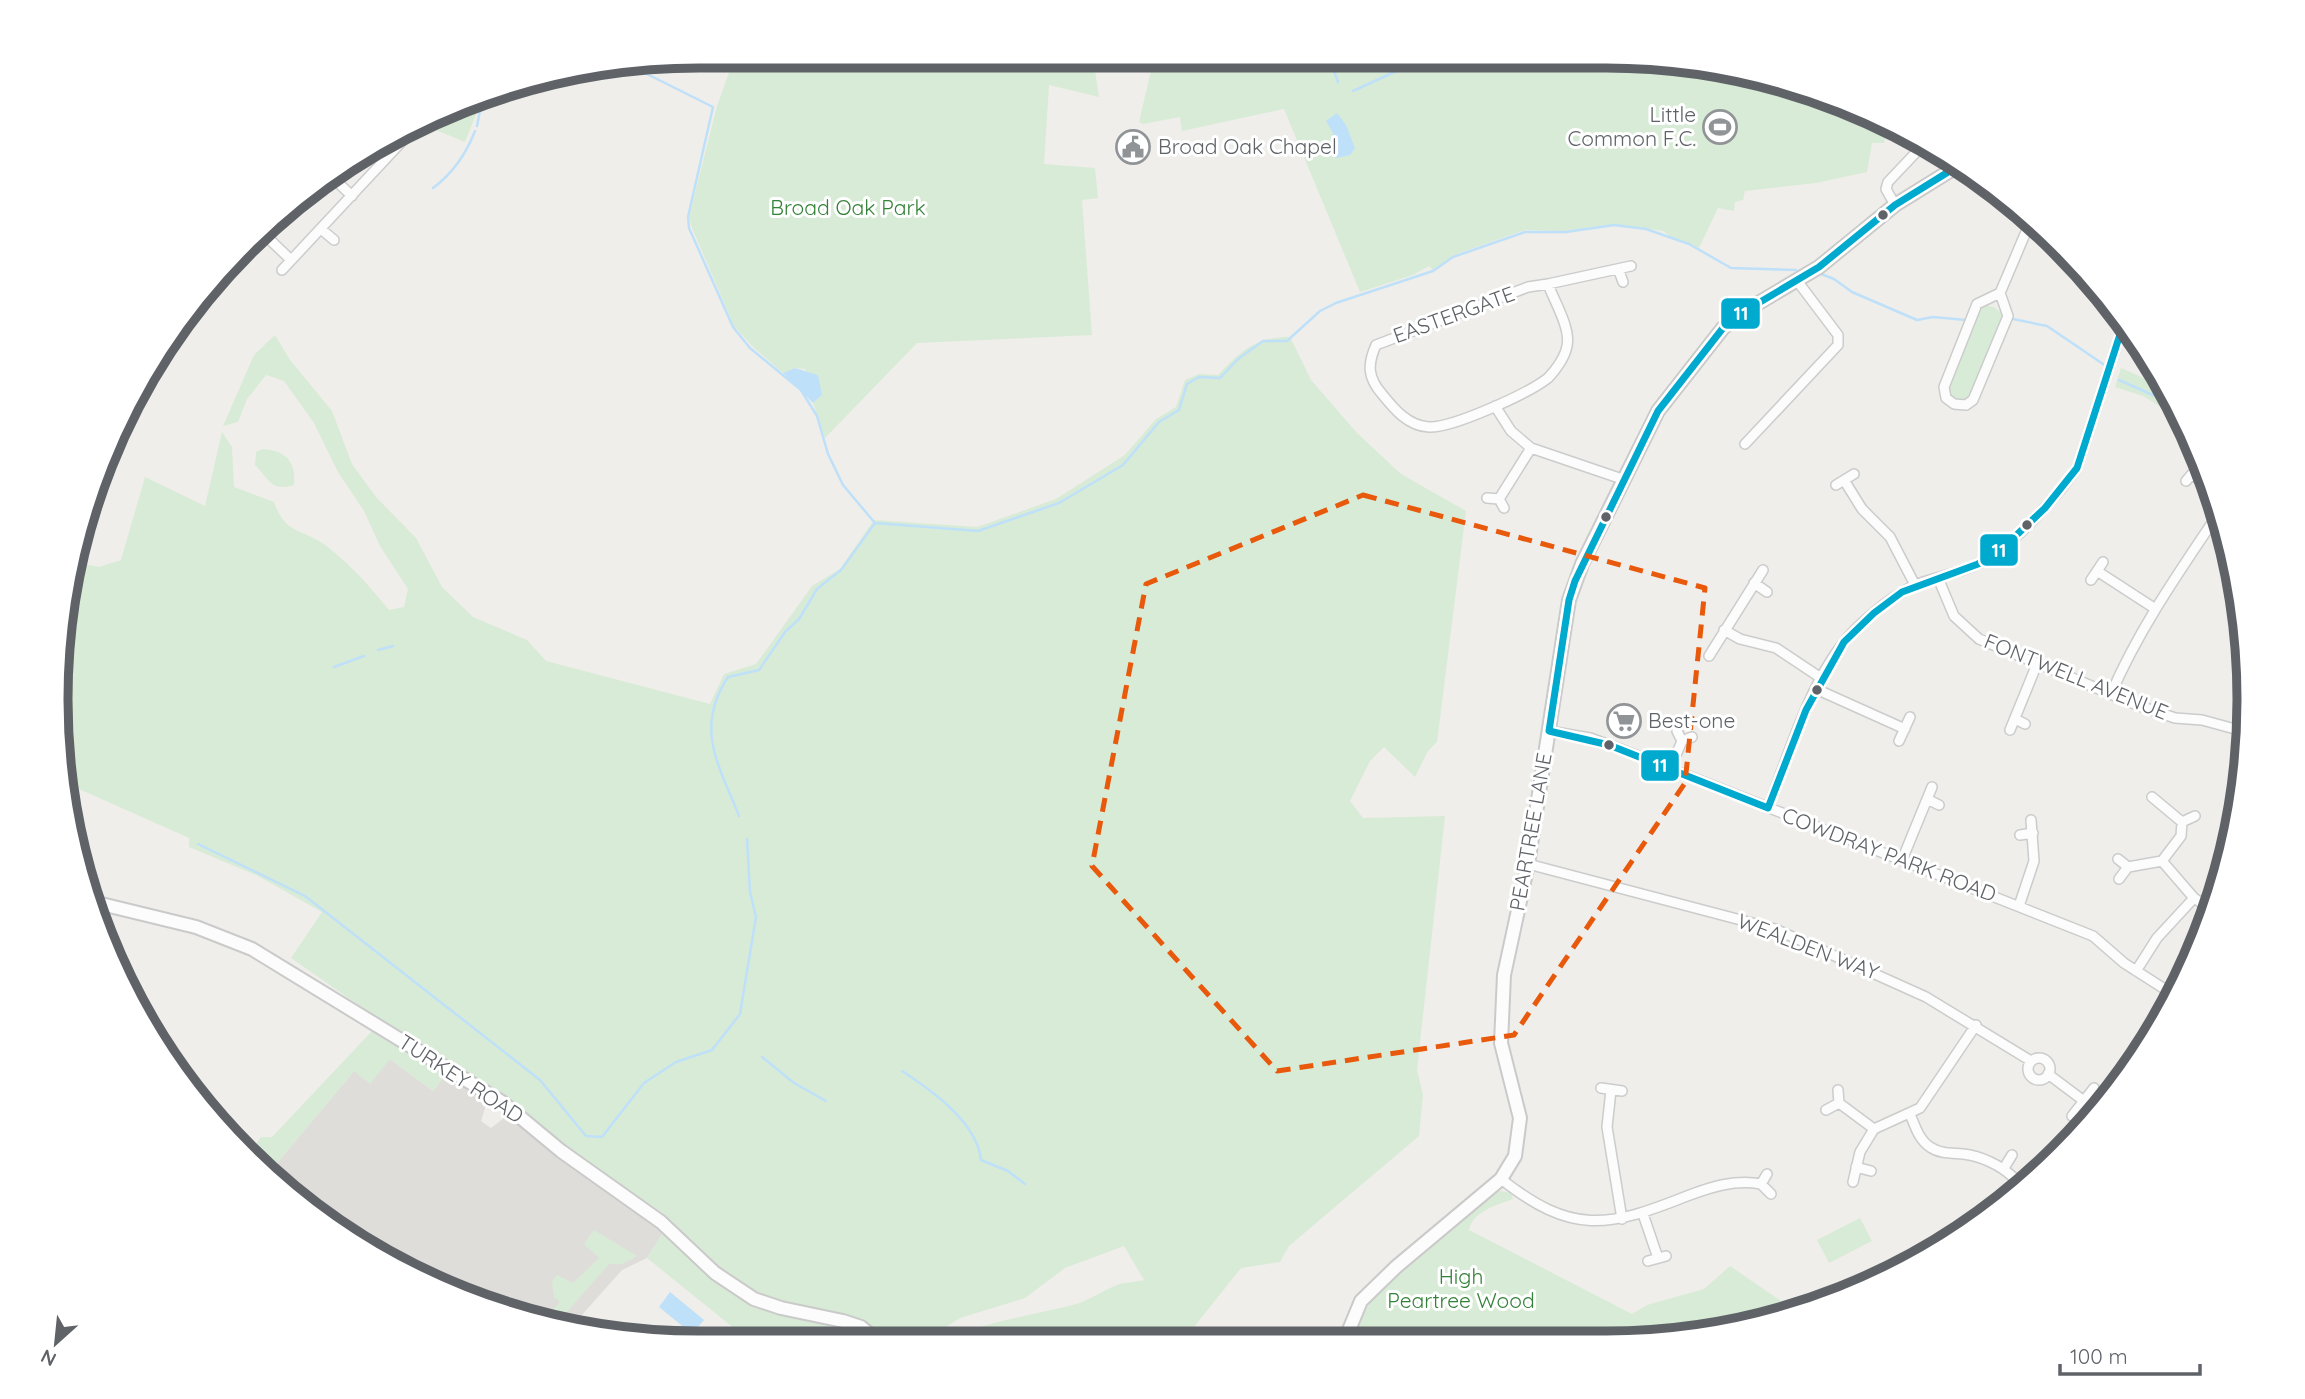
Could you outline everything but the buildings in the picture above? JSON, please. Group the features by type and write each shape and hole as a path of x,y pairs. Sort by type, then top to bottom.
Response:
{"street":[{"path":"282,270 399,145"},
{"path":"1895,205 1886,189 1888,182 1917,151"},
{"name":"PEARTREE LANE","path":"1348,1331 1354,1312 1370,1292 1501,1179 1516,1156 1520,1129 1500,1024 1504,975 1528,864 1569,600 1582,564 1658,411 1723,328 1758,303 1798,282 1895,205 1949,171"},
{"path":"338,183 352,196"},
{"path":"321,229 334,240"},
{"path":"2000,293 2008,316 1973,400 1966,405 1954,404 1946,398 1944,387 1977,304 2000,293 2027,230"},
{"path":"269,238 291,260"},
{"name":"EASTERGATE","path":"1548,284 1568,337 1565,354 1550,376 1494,406 1442,426 1420,425 1398,414 1373,384 1368,371 1370,357 1376,345 1388,339 1528,287 1631,267"},
{"path":"1619,271 1623,282"},
{"path":"1745,444 1838,345 1838,335 1798,282"},
{"path":"1768,807 1821,678 1858,626 1882,606 1915,585 1978,564 1996,553 2063,488 2081,461 2120,335"},
{"path":"1494,406 1511,431 1531,449 1625,480"},
{"path":"1499,499 1531,449"},
{"path":"1854,474 1840,482 1890,537 1915,585"},
{"path":"2192,474 2196,477"},
{"path":"1488,498 1499,499"},
{"path":"1499,499 1504,508"},
{"path":"2111,694 2154,608 2211,523"},
{"path":"2091,580 2100,566 2154,608"},
{"path":"1709,656 1763,570"},
{"name":"FONTWELL AVENUE","path":"1938,578 1954,616 1979,639 2175,718 2202,720 2236,728"},
{"path":"1754,583 1767,593"},
{"path":"1724,629 1740,639 1776,648 1821,678"},
{"path":"2010,730 2037,664"},
{"path":"1816,689 1905,729"},
{"path":"1899,741 1910,717"},
{"path":"2015,719 2025,724"},
{"name":"COWDRAY PARK ROAD","path":"1549,731 1590,738 2093,936 2165,992"},
{"path":"1677,731 1682,741"},
{"path":"1670,769 1682,741 1692,737"},
{"path":"1902,860 1932,787"},
{"path":"2152,797 2182,822"},
{"path":"1927,799 1940,805"},
{"path":"2182,822 2195,816"},
{"path":"2019,906 2034,861 2031,820"},
{"path":"2119,879 2128,867 2162,861 2180,836 2182,822"},
{"path":"2020,835 2033,833"},
{"path":"2118,859 2128,867"},
{"path":"2162,861 2194,898 2202,903"},
{"name":"WEALDEN WAY","path":"1528,864 1775,929 1876,972 1976,1025 2031,1061"},
{"path":"2136,971 2157,938 2194,898"},
{"name":"TURKEY ROAD","path":"103,904 196,927 252,949 502,1102 556,1147 661,1222 715,1273 754,1299 781,1308 843,1321 866,1331"},
{"path":"1853,1182 1860,1152 1874,1129 1910,1114 1928,1098 1942,1071 1976,1025"},
{"name":"WEALDEN WAY","path":"2038,1058 2046,1060 2050,1067 2048,1074 2039,1079 2033,1077 2028,1068 2031,1061 2038,1058"},
{"name":"WEALDEN WAY","path":"2048,1074 2084,1101"},
{"path":"2072,1116 2094,1088"},
{"path":"1622,1091 1606,1089 1607,1127 1622,1219"},
{"path":"1838,1090 1839,1103 1874,1129"},
{"path":"1826,1110 1839,1103"},
{"path":"1910,1114 1919,1136 1930,1147 1942,1152 1975,1157 2004,1168 2013,1177"},
{"path":"2004,1168 2012,1155"},
{"path":"1856,1167 1871,1171"},
{"path":"1761,1184 1767,1174"},
{"path":"1501,1179 1525,1198 1556,1214 1596,1222 1643,1214 1719,1185 1749,1181 1761,1184 1772,1194"},
{"path":"1643,1214 1657,1258"}],"highlighted area":[{"path":"1363,495 1705,588 1685,783 1514,1035 1277,1071 1092,866 1146,584"}],"shaded area":[{"path":"390,1059 433,1091 446,1074 480,1095 486,1105 481,1121 491,1128 504,1118 517,1120 663,1233 647,1258 622,1270 578,1319 497,1297 420,1266 349,1224 274,1166 354,1071"}],"green space":[{"name":"Broad Oak Park","path":"731,68 1095,68 1099,97 1049,85 1044,164 1095,168 1098,198 1082,200 1092,335 917,343 825,438 813,403 822,395 805,369 795,368 783,373 734,326 692,228 689,217 717,106"},
{"path":"1152,68 1605,68 1729,80 1808,102 1886,133 1884,143 1872,143 1867,172 1816,183 1745,191 1743,200 1735,202 1734,211 1718,208 1699,248 1671,237 1664,231 1613,224 1566,231 1525,230 1459,253 1433,270 1429,266 1413,275 1360,292 1284,109 1182,131 1180,117 1143,124 1139,122"},
{"path":"468,112 476,114 465,142 431,128"},
{"path":"1980,306 1994,307 2005,316 1971,398 1965,403 1949,397 1947,388"},
{"path":"275,335 290,360 332,411 352,464 376,497 416,538 442,587 473,617 527,640 546,661 710,704 724,674 756,664 812,586 840,569 874,520 977,527 1056,499 1125,455 1156,419 1176,407 1185,380 1199,374 1218,375 1250,347 1267,340 1290,337 1311,380 1357,433 1401,474 1466,511 1437,742 1428,751 1415,777 1384,747 1370,761 1350,801 1363,818 1445,816 1417,1070 1423,1095 1419,1136 1289,1246 1280,1262 1241,1268 1191,1331 969,1331 1073,1305 1117,1285 1144,1280 1124,1246 1065,1268 1025,1298 960,1318 939,1331 878,1331 864,1321 781,1303 755,1294 719,1269 660,1211 564,1149 517,1105 403,1036 291,958 322,912 256,875 189,847 189,838 75,787 68,700 74,617 83,564 99,567 121,560 145,477 205,506 222,432 232,447 234,487 274,502 290,527 320,542 337,555 389,610 404,607 408,589 380,546 364,511 338,472 314,423 284,381 266,375 247,399 238,422 223,426 254,355"},
{"path":"2121,368 2150,381 2167,411 2143,396 2115,387"},
{"path":"263,449 278,452 288,459 293,470 294,485 280,487 267,479 255,465 256,452"},
{"path":"372,1031 446,1074 433,1091 390,1059 370,1084 354,1071 274,1166 254,1147 261,1137 272,1137"},
{"name":"High Peartree Wood","path":"1501,1191 1511,1193 1513,1199 1480,1213 1471,1223 1469,1230 1632,1314 1647,1305 1704,1289 1730,1266 1785,1304 1729,1319 1647,1329 1354,1331 1374,1297 1392,1278 1492,1195"},
{"path":"1860,1218 1872,1241 1829,1263 1817,1240"},
{"path":"594,1230 637,1256 622,1264 609,1264 563,1316 551,1313 560,1302 554,1297 552,1282 557,1275 573,1283 599,1258 584,1244"},
{"path":"663,1233 752,1302 840,1328 843,1326 852,1331 739,1331 647,1258"}],"water":[{"path":"1337,113 1346,125 1355,148 1350,155 1337,158 1328,154 1333,133 1326,121"},
{"path":"795,368 818,375 822,395 813,403 783,373"},
{"path":"670,1292 704,1320 695,1331 688,1330 659,1307"}],"waterway":[{"path":"1333,68 1338,82"},
{"path":"1353,91 1403,68"},
{"path":"642,72 713,107 688,217 689,228 733,327 750,348 801,390 817,416 828,454 843,485 875,523"},
{"path":"477,126 480,108"},
{"path":"433,188 458,163 475,131"},
{"path":"739,816 713,747 711,730 718,696 728,677 759,670 785,632 799,619 817,589 841,570 875,523 978,531 1059,503 1123,465 1159,422 1179,410 1187,384 1199,377 1220,378 1238,359 1263,341 1287,341 1320,311 1336,303 1433,271 1453,257 1525,232 1566,232 1614,225 1646,229 1689,244 1731,268 1796,270"},
{"path":"1821,274 1834,279 1852,292 1917,320 1933,317 1966,320"},
{"path":"2013,319 2047,326 2103,364"},
{"path":"2119,380 2160,398"},
{"path":"378,650 393,646"},
{"path":"334,667 364,656"},
{"path":"198,844 305,896 540,1080 586,1136 602,1137 644,1083 676,1062 712,1050 740,1014 756,917 750,892 747,839"},
{"path":"762,1057 794,1083 826,1101"},
{"path":"902,1071 939,1097 962,1120 978,1146 981,1160 1008,1171 1025,1184"}],"transit line":[{"name":"11","path":"1950,171 1895,205 1819,267 1740,314 1723,328 1658,411 1575,581 1569,600 1549,731 1609,745 1768,808 1806,710 1844,642 1874,613 1902,592 1978,564 2005,546 2045,508 2077,468 2120,335"}],"place":[{"name":"Little Common F.C.","path":"1720,127"},
{"name":"Broad Oak Chapel","path":"1133,147"},
{"name":"Best-one","path":"1624,721"}]}
